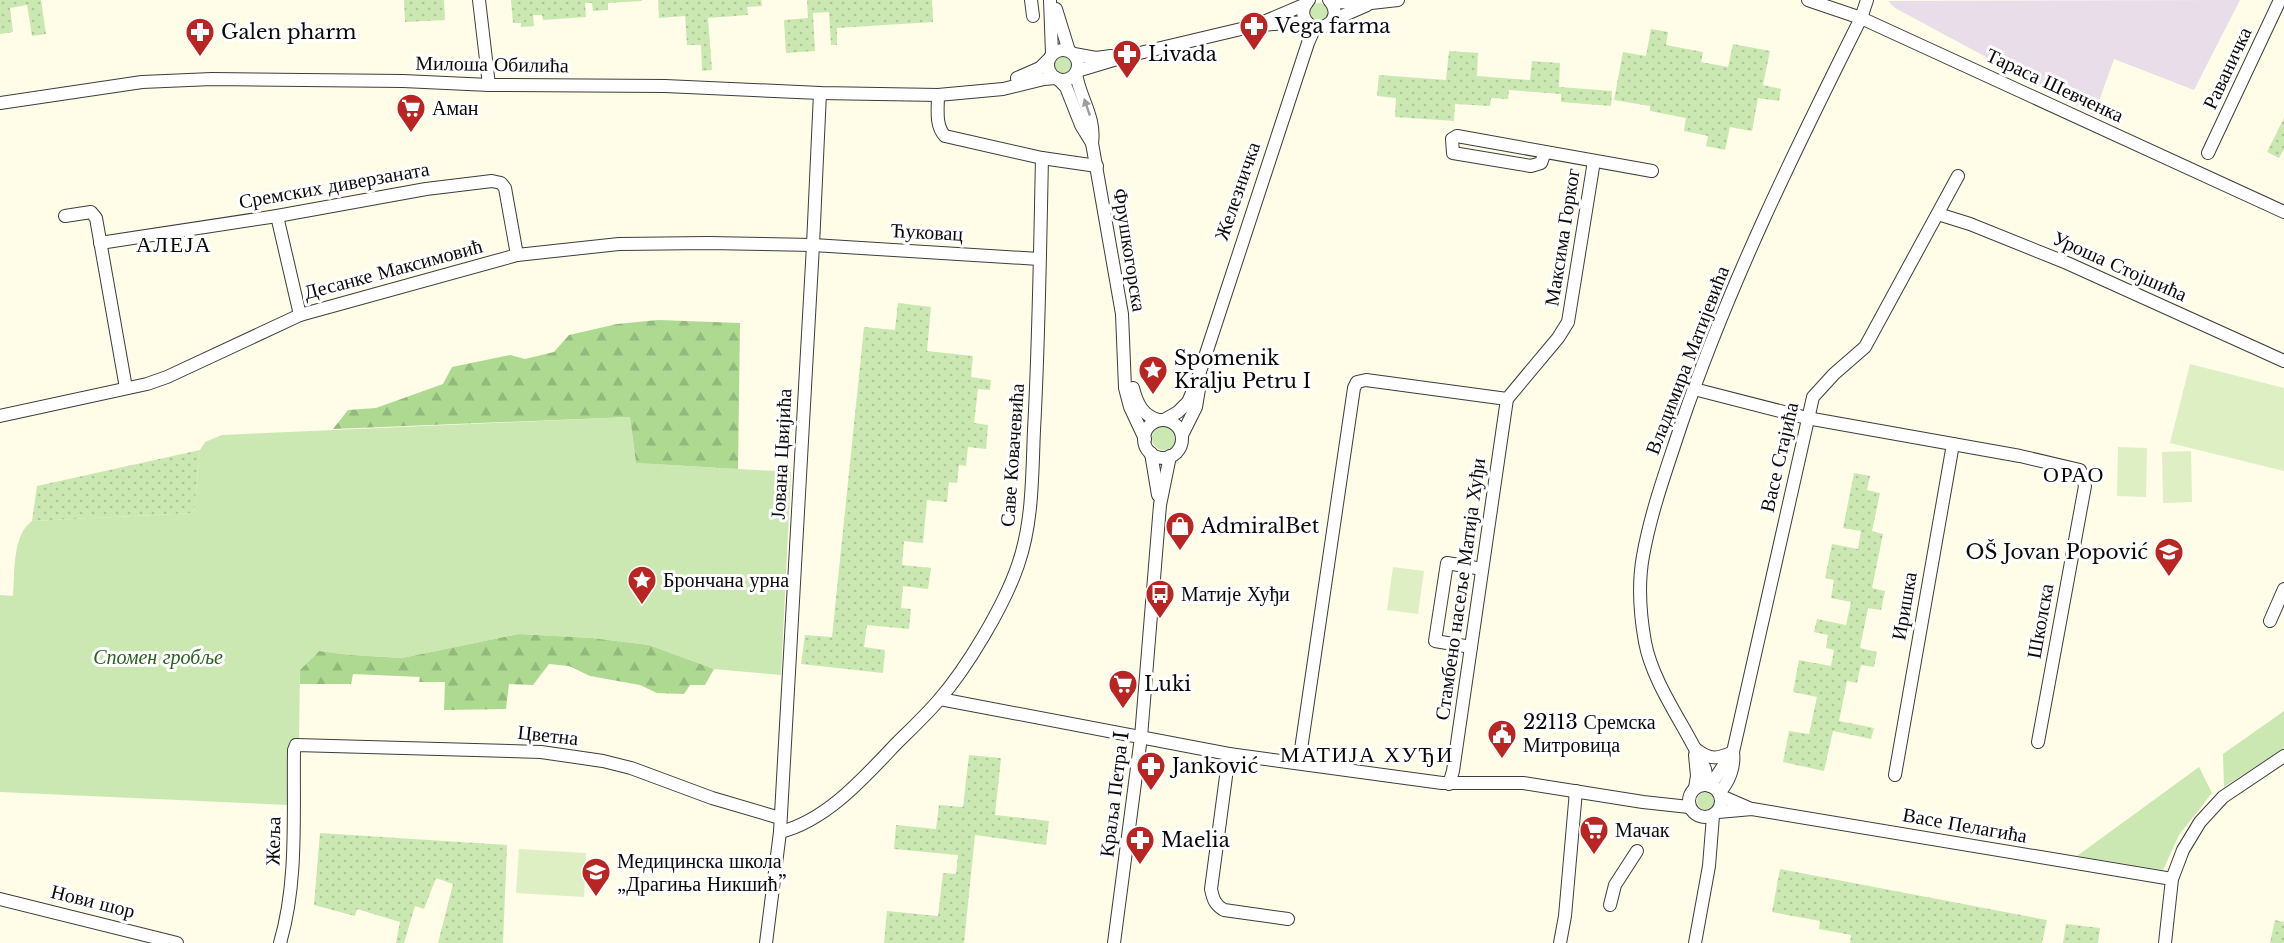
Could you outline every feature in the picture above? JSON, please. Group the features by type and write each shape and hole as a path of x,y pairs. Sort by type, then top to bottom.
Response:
{"street":[{"path":"479,0 489,85"},
{"path":"1031,0 1033,16"},
{"path":"1052,0 1060,28 1078,62 1077,72"},
{"path":"1052,0 1049,72 1057,79 1070,79 1077,72 1127,56 1258,25 1307,2"},
{"path":"1333,20 1335,11 1330,1 1371,3 1398,0"},
{"name":"Тараса Шевченка","path":"1808,0 1861,18 2284,212"},
{"name":"Владимира Матијевића","path":"1709,866 1702,823 1705,769 1656,674 1645,643 1640,586 1642,558 1652,518 1694,388 1729,301 1776,194 1861,18 1867,0"},
{"name":"Раваничка","path":"2208,153 2280,0"},
{"path":"1307,2 1303,13 1311,25"},
{"path":"1258,25 1325,27 1333,20 1371,3"},
{"name":"Железничка","path":"1162,420 1178,412 1188,402 1201,370 1233,266 1308,44 1311,25"},
{"path":"1050,57 1060,50 1096,58 1127,56"},
{"name":"Милоша Обилића","path":"985,89 1028,74 1040,68 1050,57"},
{"name":"Фрушкогорска","path":"1077,72 1077,82 1089,109 1093,132 1092,143 1122,314 1127,398 1145,439"},
{"name":"Милоша Обилића","path":"0,103 142,82 212,79 664,86 820,93 938,95 1003,89 1044,79 1057,79"},
{"name":"Фрушкогорска","path":"1057,79 1066,87 1081,125 1092,143"},
{"name":"Јована Цвијића","path":"766,943 780,832 820,93"},
{"path":"938,95 939,122 945,136 1042,158 1097,166"},
{"name":"Максима Горког","path":"1545,152 1541,163 1531,166 1453,153 1451,146 1452,139 1457,136 1652,171"},
{"name":"Саве Ковачевића","path":"780,832 805,824 825,810 868,773 940,699 979,643 1002,602 1018,564 1028,526 1039,345 1042,158"},
{"name":"Максима Горког","path":"1507,399 1558,338 1568,322 1594,161"},
{"name":"Васе Стајића","path":"1704,796 1733,752 1813,397 1865,347 1958,176"},
{"name":"Сремских диверзаната","path":"100,243 277,216 426,189 476,182 497,182 505,188 517,255"},
{"path":"65,216 92,212 96,218 126,388"},
{"name":"Уроша Стојшића","path":"1938,214 1970,224 2067,263 2284,361"},
{"path":"277,216 300,315"},
{"name":"Десанке Максимовић","path":"0,416 167,377 300,315 517,255 619,244 813,245"},
{"name":"Ћуковац","path":"813,245 1040,259"},
{"name":"Фрушкогорска","path":"1125,364 1139,405 1146,414 1162,420"},
{"name":"Железничка","path":"1182,435 1196,407 1201,370"},
{"path":"1299,764 1352,398 1358,382 1366,380 1507,399"},
{"path":"1694,388 1807,418 1953,444"},
{"name":"Стамбено насеље Матија Хуђи","path":"1449,784 1454,771 1507,399"},
{"path":"1162,420 1174,423 1182,435 1181,446 1170,456 1160,457 1151,453 1145,439 1147,429 1162,420"},
{"name":"Школска","path":"1953,444 2072,467 2082,472 2085,486 2038,742"},
{"name":"Иришка","path":"1895,775 1953,444"},
{"name":"Краља Петра I","path":"1151,453 1156,471 1160,505"},
{"name":"Краља Петра I","path":"1114,943 1141,737 1160,505 1170,456"},
{"path":"1471,647 1435,641 1447,563 1482,568"},
{"path":"2270,621 2284,589"},
{"path":"940,699 1229,754 1449,784 1523,783 1643,802 1704,796 1721,804 1715,814 1709,866 1695,943"},
{"name":"Цветна","path":"302,744 541,752 603,760 712,798 780,818"},
{"name":"Жеља","path":"280,943 289,912 291,887 294,750 296,745 302,744"},
{"path":"1694,747 1713,758 1720,758 1733,752"},
{"path":"1229,754 1211,889 1212,898 1216,906 1224,910 1288,919"},
{"path":"2164,943 2172,879 2183,850 2200,822 2223,797 2284,756"},
{"path":"1560,943 1565,916 1576,791"},
{"name":"Васе Пелагића","path":"1752,809 1715,814 1706,818 1704,796 1752,809 2172,879"},
{"path":"1610,905 1615,885 1637,851"},
{"name":"Нови шор","path":"0,899 177,943"}],"shaded area":[{"path":"2240,0 2194,90 2114,59 2094,115 1895,8 1888,1"}],"green space":[{"path":"0,0 41,0 46,34 32,36 27,5 10,8 13,32 0,34"},
{"path":"404,0 444,0 445,20 405,22"},
{"path":"511,0 642,1 608,3 608,10 593,11 592,3 585,3 586,17 543,20 542,15 533,15 534,26 521,27 521,23 513,23"},
{"path":"658,0 761,0 762,6 747,7 748,15 708,18 712,70 702,71 701,45 687,45 685,16 659,18"},
{"path":"807,0 932,0 933,22 837,28 837,45 831,45 829,12 813,13 815,51 786,53 784,20 808,18"},
{"path":"1315,3 1323,3 1328,8 1326,19 1315,21 1310,16 1310,8"},
{"path":"1651,29 1668,32 1666,45 1703,52 1701,62 1728,67 1733,44 1770,51 1763,85 1781,89 1779,101 1758,98 1752,131 1730,127 1725,150 1706,146 1708,136 1684,131 1686,118 1650,111 1650,106 1614,100 1623,52 1646,56"},
{"path":"1449,51 1478,53 1477,76 1530,80 1532,61 1560,63 1559,87 1612,91 1611,106 1561,102 1561,94 1509,90 1508,99 1491,98 1490,106 1455,104 1454,121 1395,117 1396,98 1377,96 1379,75 1446,80"},
{"path":"1058,56 1066,56 1071,61 1069,72 1058,74 1053,69 1053,61"},
{"path":"2284,118 2284,149 2279,158 2267,152"},
{"path":"898,303 931,307 927,351 973,356 971,377 991,380 990,390 978,389 974,423 988,425 986,449 968,447 966,466 959,465 957,483 949,482 947,502 927,500 923,543 904,541 902,565 931,568 928,589 903,586 901,608 911,609 909,629 867,625 864,647 885,650 883,673 801,664 805,635 832,637 864,327 895,330"},
{"path":"658,320 740,323 738,469 636,463 630,417 333,429 348,410 376,408 443,384 452,367 510,355 525,359 554,352 569,335 617,324"},
{"path":"2190,364 2284,388 2284,471 2170,443"},
{"name":"Спомен гробље","path":"630,417 636,463 791,472 781,675 714,669 649,645 592,638 519,634 402,658 319,651 300,670 299,738 288,805 0,792 0,595 13,596 18,545 21,535 32,521 194,513 200,450 205,442 222,435"},
{"path":"1164,426 1173,429 1176,438 1173,447 1164,450 1155,447 1152,438 1155,429"},
{"path":"2118,447 2147,448 2146,497 2117,496"},
{"path":"200,450 194,513 32,521 37,486"},
{"path":"2191,451 2192,502 2163,503 2162,452"},
{"path":"1854,473 1870,476 1867,490 1880,493 1872,531 1883,534 1872,588 1885,591 1881,610 1868,608 1860,648 1877,652 1874,667 1861,665 1857,683 1847,681 1839,721 1874,728 1871,739 1833,731 1824,771 1783,762 1789,731 1809,734 1817,697 1793,692 1799,660 1831,666 1834,650 1826,648 1828,635 1814,632 1817,619 1846,625 1851,602 1831,598 1834,580 1825,578 1832,544 1858,549 1861,531 1843,528"},
{"path":"1393,567 1424,571 1418,614 1387,610"},
{"path":"519,634 592,638 649,645 714,669 705,685 690,685 684,694 657,693 640,685 590,676 569,666 549,664 533,685 509,684 506,709 444,710 445,682 419,682 420,677 353,674 351,684 300,684 300,670 319,651 402,658"},
{"path":"2284,711 2284,748 2224,787 2223,754"},
{"path":"969,755 1001,758 995,815 1049,821 1046,845 975,835 964,943 884,943 887,911 938,916 943,873 956,874 958,855 894,849 896,825 936,829 939,805 963,807"},
{"path":"2199,767 2212,793 2179,835 2163,870 2077,856"},
{"path":"1706,792 1712,795 1715,801 1712,807 1706,810 1700,807 1697,801 1700,795"},
{"path":"320,833 507,845 503,943 438,943 453,884 436,878 424,909 415,906 404,943 396,943 400,922 357,909 355,916 314,905"},
{"path":"519,849 586,853 584,897 516,893"},
{"path":"1780,869 2047,920 2042,943 1850,943 1851,935 1819,929 1820,921 1772,912"},
{"path":"2275,920 2284,922 2284,943 2270,943"},
{"path":"2066,924 2100,928 2098,943 2063,943"}],"place":[{"name":"Vega farma","path":"1254,52"},
{"name":"Galen pharm","path":"200,58"},
{"name":"Livada","path":"1127,80"},
{"name":"Аман","path":"411,134"},
{"name":"Spomenik Kralju Petru I","path":"1153,396"},
{"name":"AdmiralBet","path":"1180,552"},
{"name":"OŠ Jovan Popović","path":"2169,578"},
{"name":"Брончана урна","path":"642,606"},
{"name":"Матије Хуђи","path":"1160,620"},
{"name":"Luki","path":"1123,710"},
{"name":"22113 Сремска Митровица","path":"1502,760"},
{"name":"Janković","path":"1151,792"},
{"name":"Мачак","path":"1594,856"},
{"name":"Maelia","path":"1140,866"},
{"name":"Медицинска школа „Драгиња Никшић”","path":"596,898"}],"district":[{"name":"АЛЕЈА","path":"174,244"},
{"name":"ОРАО","path":"2074,474"},
{"name":"МАТИЈА ХУЂИ","path":"1367,754"}]}
